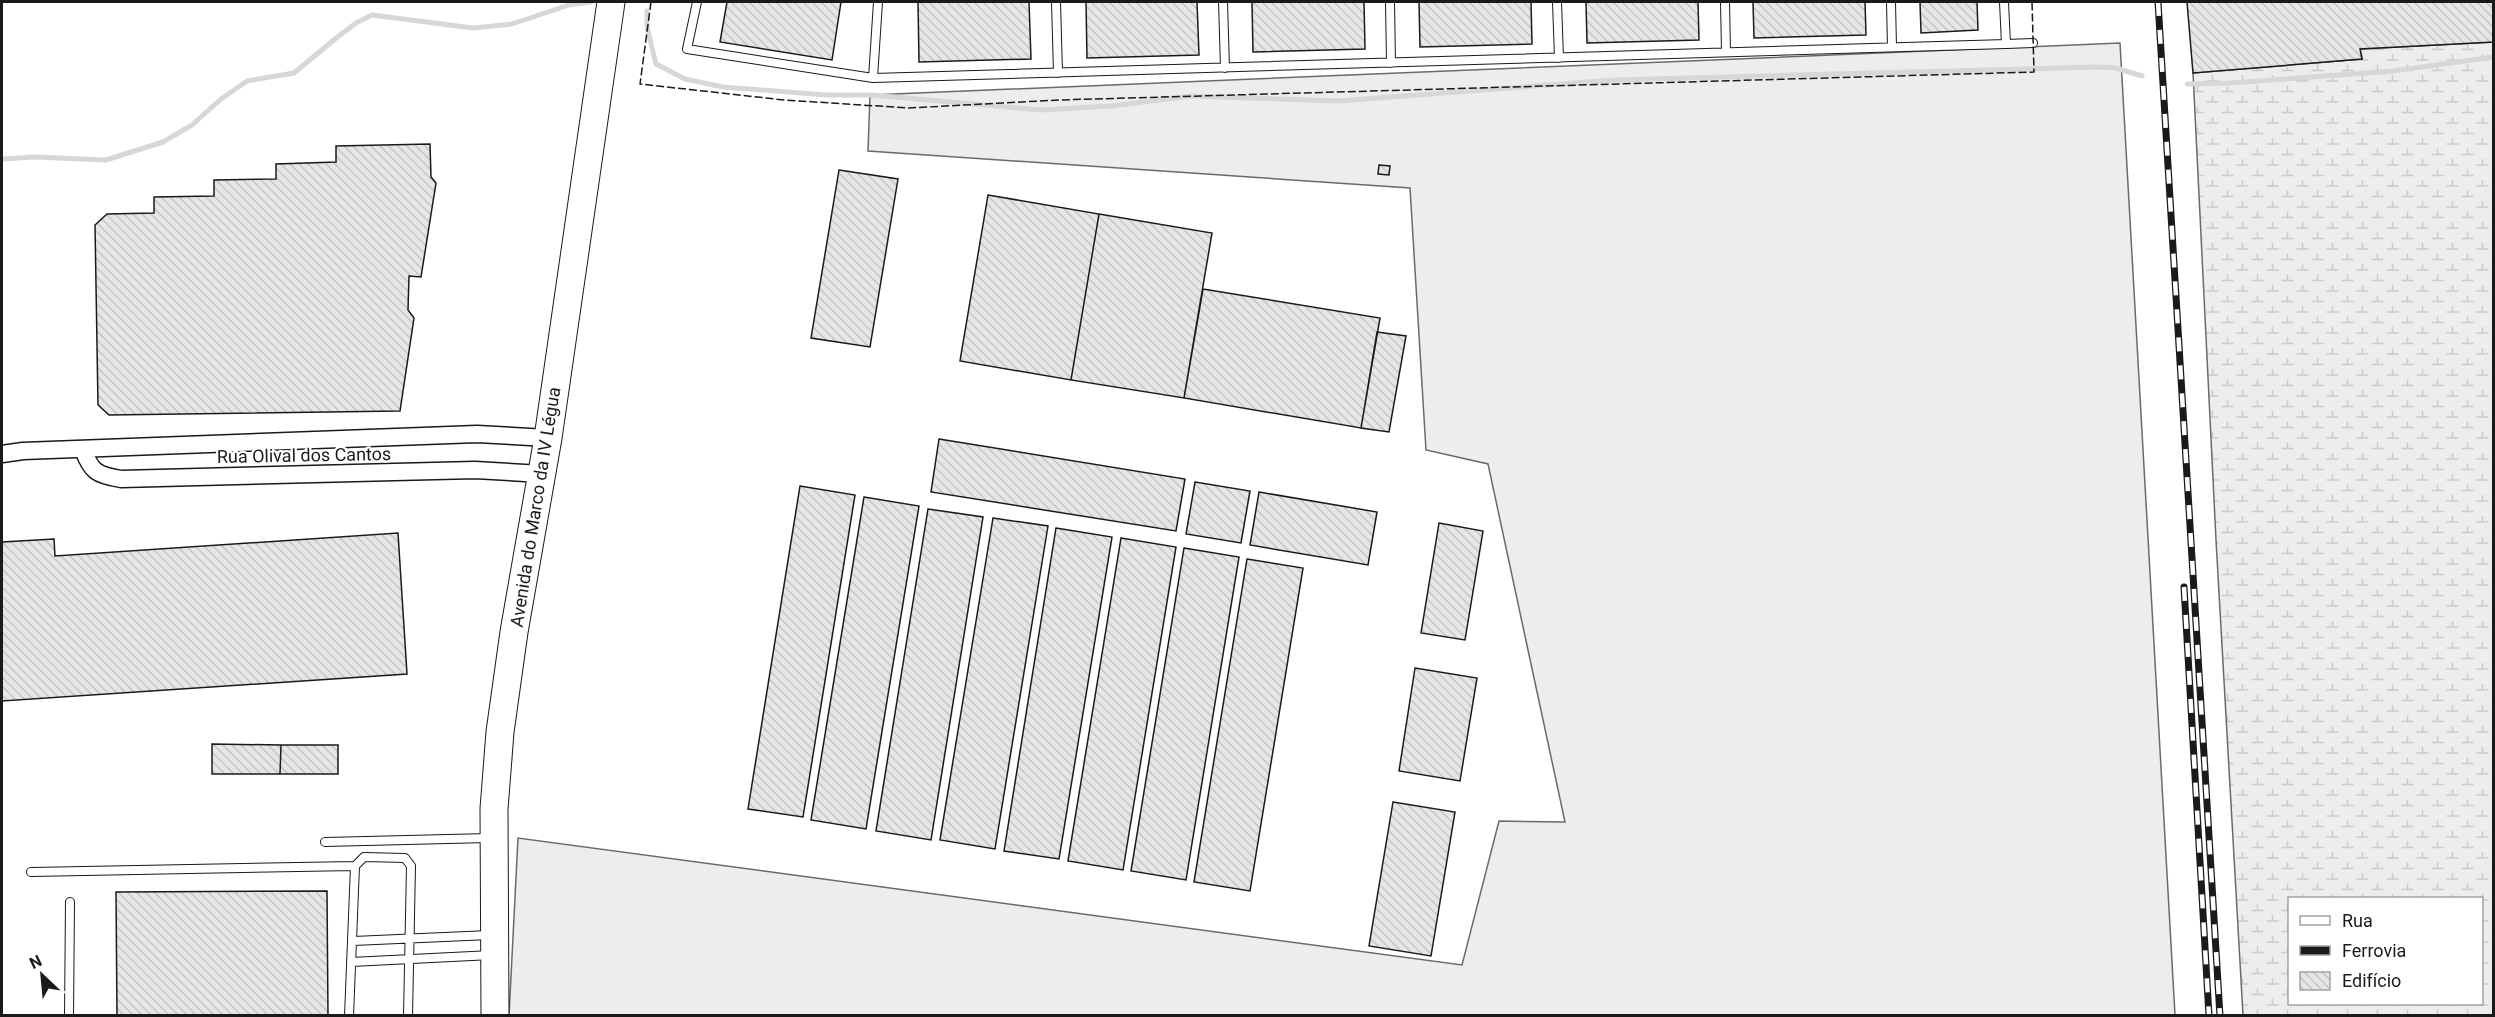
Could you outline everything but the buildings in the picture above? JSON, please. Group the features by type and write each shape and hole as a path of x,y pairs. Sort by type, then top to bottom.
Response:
{"main road":[{"name":"Avenida do Marco da IV Légua","path":"495,1016 494,838 500,732 514,632 548,438 612,2"}],"street":[{"name":"Rua Olival dos Cantos","path":"2,454 83,448 477,434 548,438"},
{"name":"Rua Olival dos Cantos","path":"83,448 88,463 94,471 106,477 121,479 475,470 542,474"}],"lane":[{"path":"697,2 687,49 873,78 2033,43"},
{"path":"873,78 878,2"},
{"path":"1056,2 1058,73"},
{"path":"1223,2 1225,68"},
{"path":"1390,2 1391,63"},
{"path":"1557,2 1559,57"},
{"path":"1725,2 1726,52"},
{"path":"1891,2 1893,47"},
{"path":"2004,2 2006,44"},
{"path":"325,842 494,838"},
{"path":"349,1016 355,866 364,857 405,858 411,866 408,1016"},
{"path":"32,872 355,866"},
{"path":"69,1016 70,902"},
{"path":"353,941 408,940 494,945"},
{"path":"351,962 408,959 494,945"}],"shaded area":[{"path":"2120,43 2175,1015 509,1016 518,838 1462,965 1499,821 1565,822 1488,464 1426,450 1410,188 868,151 870,95"}],"green space":[{"path":"2493,42 2493,1015 2243,1015 2193,73 2362,59 2360,49"}],"waterway":[{"path":"2,159 35,157 106,160 163,142 192,125 221,99 247,81 294,73 356,23 372,15 473,28 512,24 569,5 591,2"},
{"path":"647,11 647,27 656,64 685,79 723,87 827,95 872,95 1040,110 1112,106 1191,96 1338,101 1614,80 2097,67 2116,68 2142,76"},
{"path":"2187,84 2393,71 2494,57"}],"railway":[{"path":"2158,2 2220,1016"},
{"path":"2184,587 2209,1016"}],"fence":[{"path":"651,2 640,84 784,100 909,108 1059,100 2034,72 2032,2"}]}
